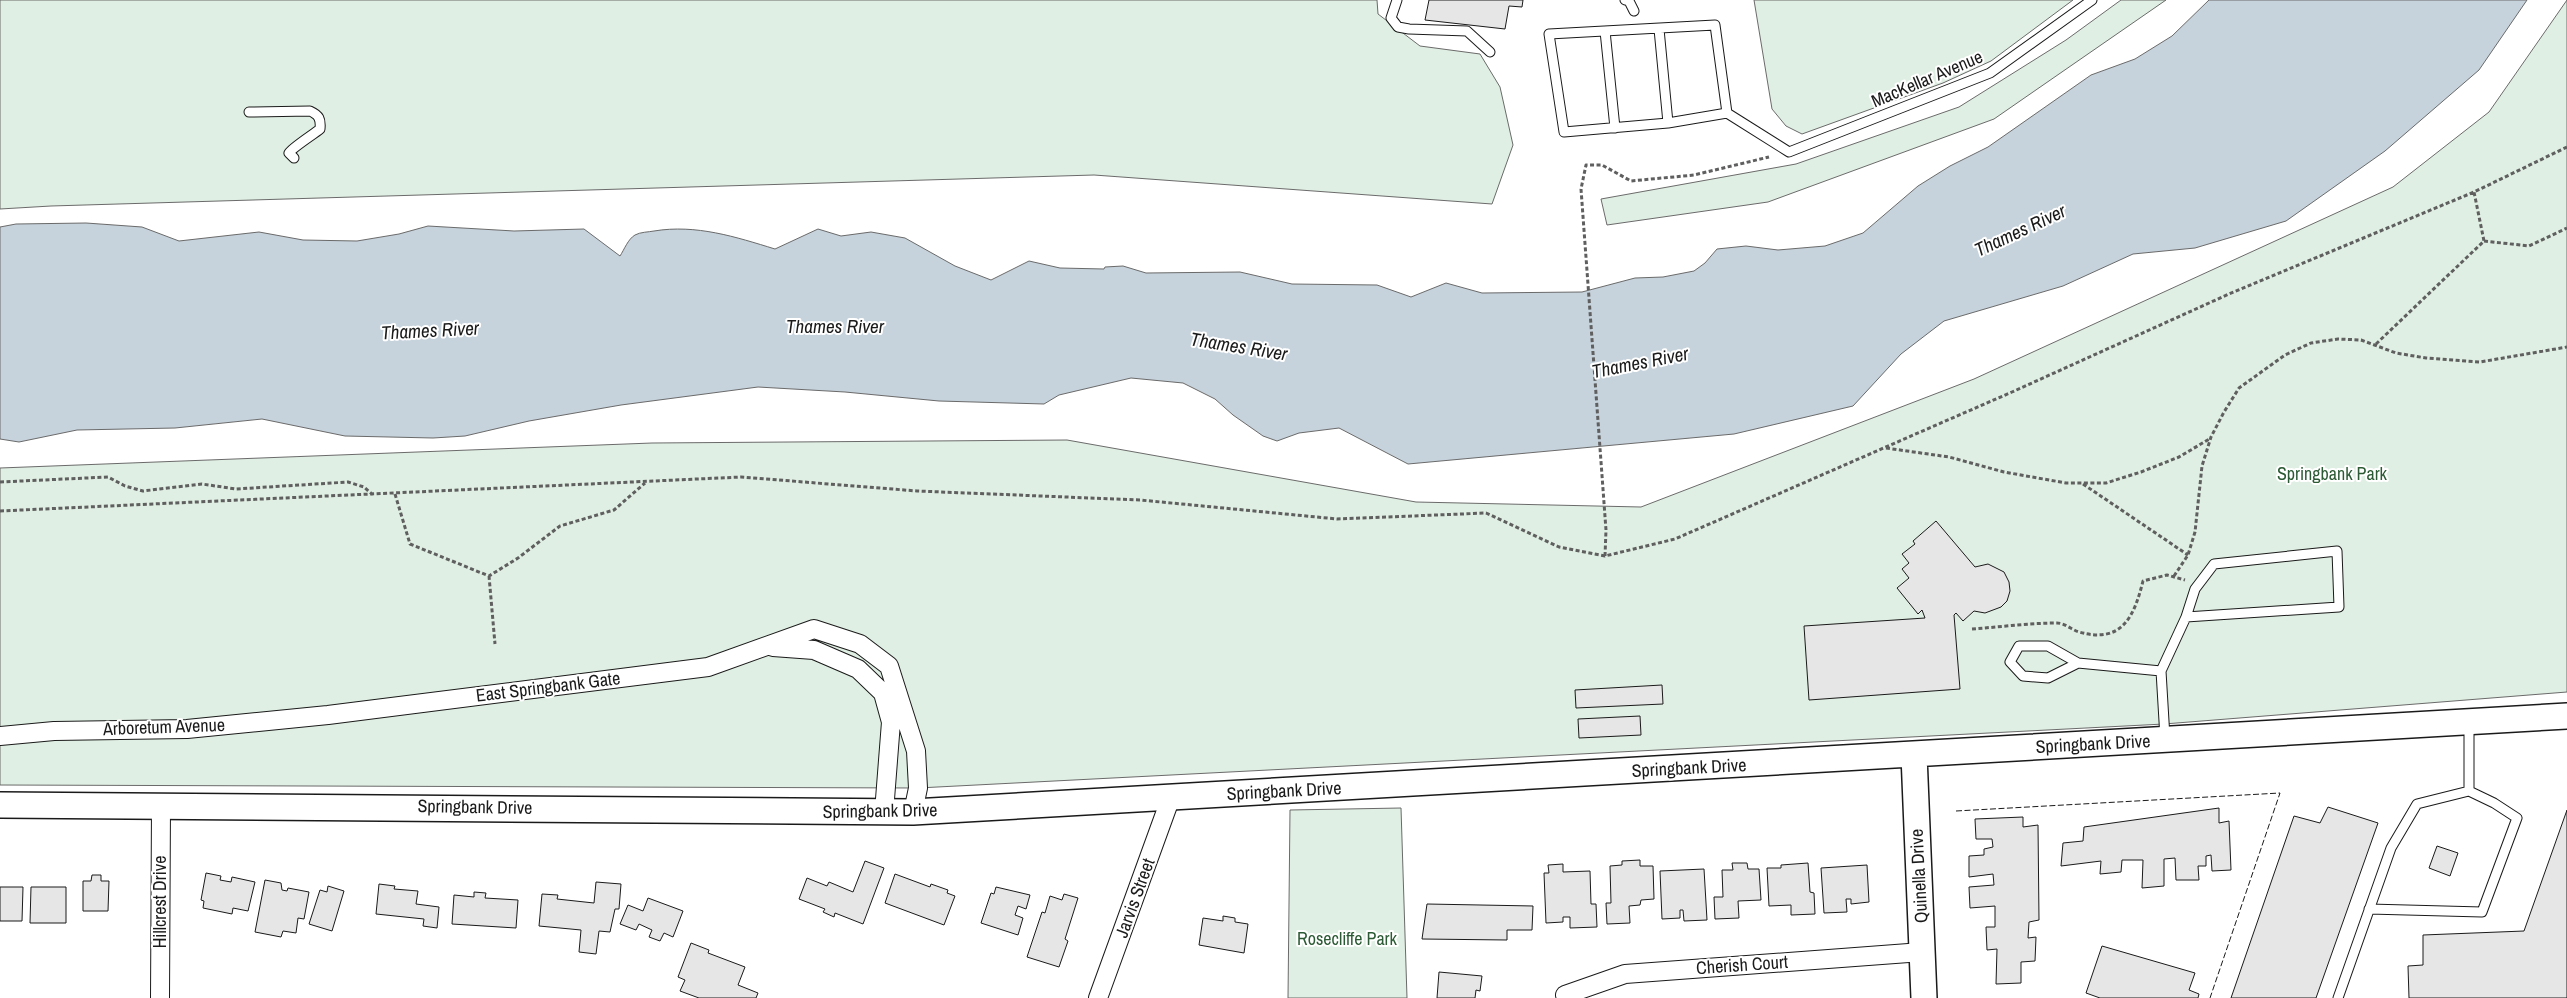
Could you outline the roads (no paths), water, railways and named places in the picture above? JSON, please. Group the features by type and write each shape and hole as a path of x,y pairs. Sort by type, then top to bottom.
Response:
{"main road":[{"name":"Springbank Drive","path":"0,805 913,812 2567,716"},
{"name":"Quinella Drive","path":"1914,755 1924,998"}],"street":[{"name":"East Springbank Gate","path":"328,715 708,667 814,629 860,644 889,666 916,751 918,788 913,812"},
{"name":"East Springbank Gate","path":"765,646 814,650 858,669 883,693 890,722 884,812"},
{"name":"Arboretum Avenue","path":"0,736 54,730 187,729 328,715"},
{"name":"Jarvis Street","path":"1098,998 1171,797"},
{"name":"Hillcrest Drive","path":"160,998 161,805"},
{"name":"Cherish Court","path":"1564,995 1624,974 1922,952"}],"lane":[{"path":"1397,0 1391,18 1398,27 1467,31 1490,52"},
{"path":"1625,0 1629,1 1634,11"},
{"name":"MacKellar Avenue","path":"1727,113 1789,152 1990,73 2092,0"},
{"path":"1715,25 1727,113 1668,123 1564,132 1549,34 1658,28 1715,25"},
{"path":"1658,28 1668,123"},
{"path":"1605,31 1615,128"},
{"path":"249,112 310,111 317,114 321,121 320,128 302,144 292,148 289,153 294,158"},
{"path":"2165,740 2161,671 2186,617 2198,584 2214,564 2337,551 2339,607 2186,617"},
{"path":"2078,662 2048,678 2023,676 2010,662 2019,646 2048,646 2078,662 2161,671"},
{"path":"2469,722 2469,791"},
{"path":"2338,998 2369,909 2391,848 2417,804 2469,791 2494,803 2517,818 2482,912 2369,909"}],"water":[{"name":"Thames River","path":"2209,0 2527,0 2479,70 2385,151 2286,221 2195,248 2133,254 2063,286 1944,321 1901,354 1853,406 1734,434 1408,464 1339,428 1299,433 1277,441 1263,436 1233,415 1215,399 1183,383 1131,378 1059,395 1044,404 939,401 845,392 758,387 621,405 529,421 465,436 433,438 345,436 262,419 175,428 77,430 19,442 0,439 0,227 16,224 86,223 142,227 179,241 259,232 303,240 357,241 399,234 428,226 514,231 584,229 620,256 633,237 644,232 670,229 700,230 731,236 775,249 818,229 841,236 871,232 905,238 955,266 991,280 1029,261 1060,268 1104,269 1105,267 1123,266 1146,273 1240,272 1292,284 1377,285 1411,297 1446,283 1482,293 1582,292 1635,278 1663,277 1694,271 1705,263 1717,249 1746,246 1778,250 1825,246 1863,233 1918,186 1950,166 1988,147 2091,75 2135,59 2172,36"}],"park label":[{"name":"Springbank Park","path":"2332,474"},
{"name":"Rosecliffe Park","path":"1347,939"}]}
